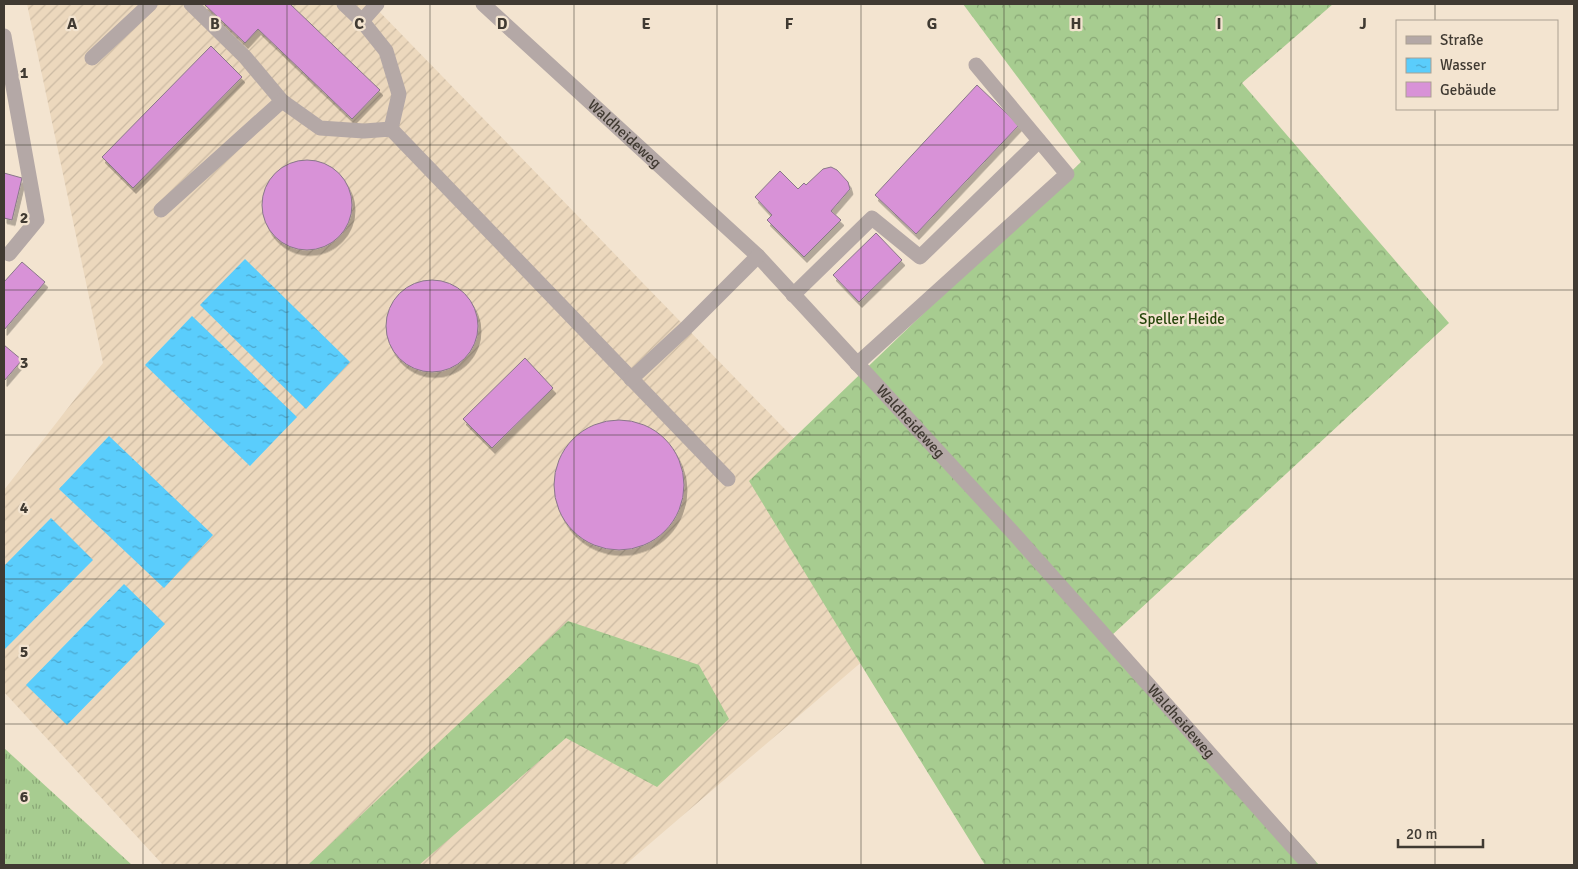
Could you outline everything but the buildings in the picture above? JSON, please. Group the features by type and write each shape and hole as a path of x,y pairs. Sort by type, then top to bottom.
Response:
{"street":[{"path":"92,58 150,4"},
{"path":"191,4 245,56 282,101 320,128 364,131 391,129"},
{"path":"344,4 362,21 386,51 398,94 391,129"},
{"path":"362,21 377,4"},
{"name":"Waldheideweg","path":"483,4 758,256 1017,537 1309,865"},
{"path":"4,36 37,220 9,254"},
{"path":"857,364 1066,174 976,65"},
{"path":"161,210 282,101"},
{"path":"391,129 728,479"},
{"path":"794,295 872,218 920,257 1039,141"},
{"path":"631,379 686,328 758,256"}],"shaded area":[{"path":"27,4 372,4 943,592 625,865 163,865 4,692 4,490 103,363"}],"green space":[{"name":"Speller Heide","path":"963,4 1333,4 1242,83 1449,323 1111,636 1319,865 985,865 749,481 1081,162"},
{"path":"568,621 699,665 729,719 657,787 566,738 419,865 308,865"},
{"path":"4,748 132,865 4,865"}],"water":[{"path":"245,259 350,362 306,409 200,305"},
{"path":"192,316 297,417 250,466 145,365"},
{"path":"109,436 213,535 164,588 59,489"},
{"path":"51,518 93,560 4,650 4,566"},
{"path":"124,584 165,624 67,725 26,685"}]}
